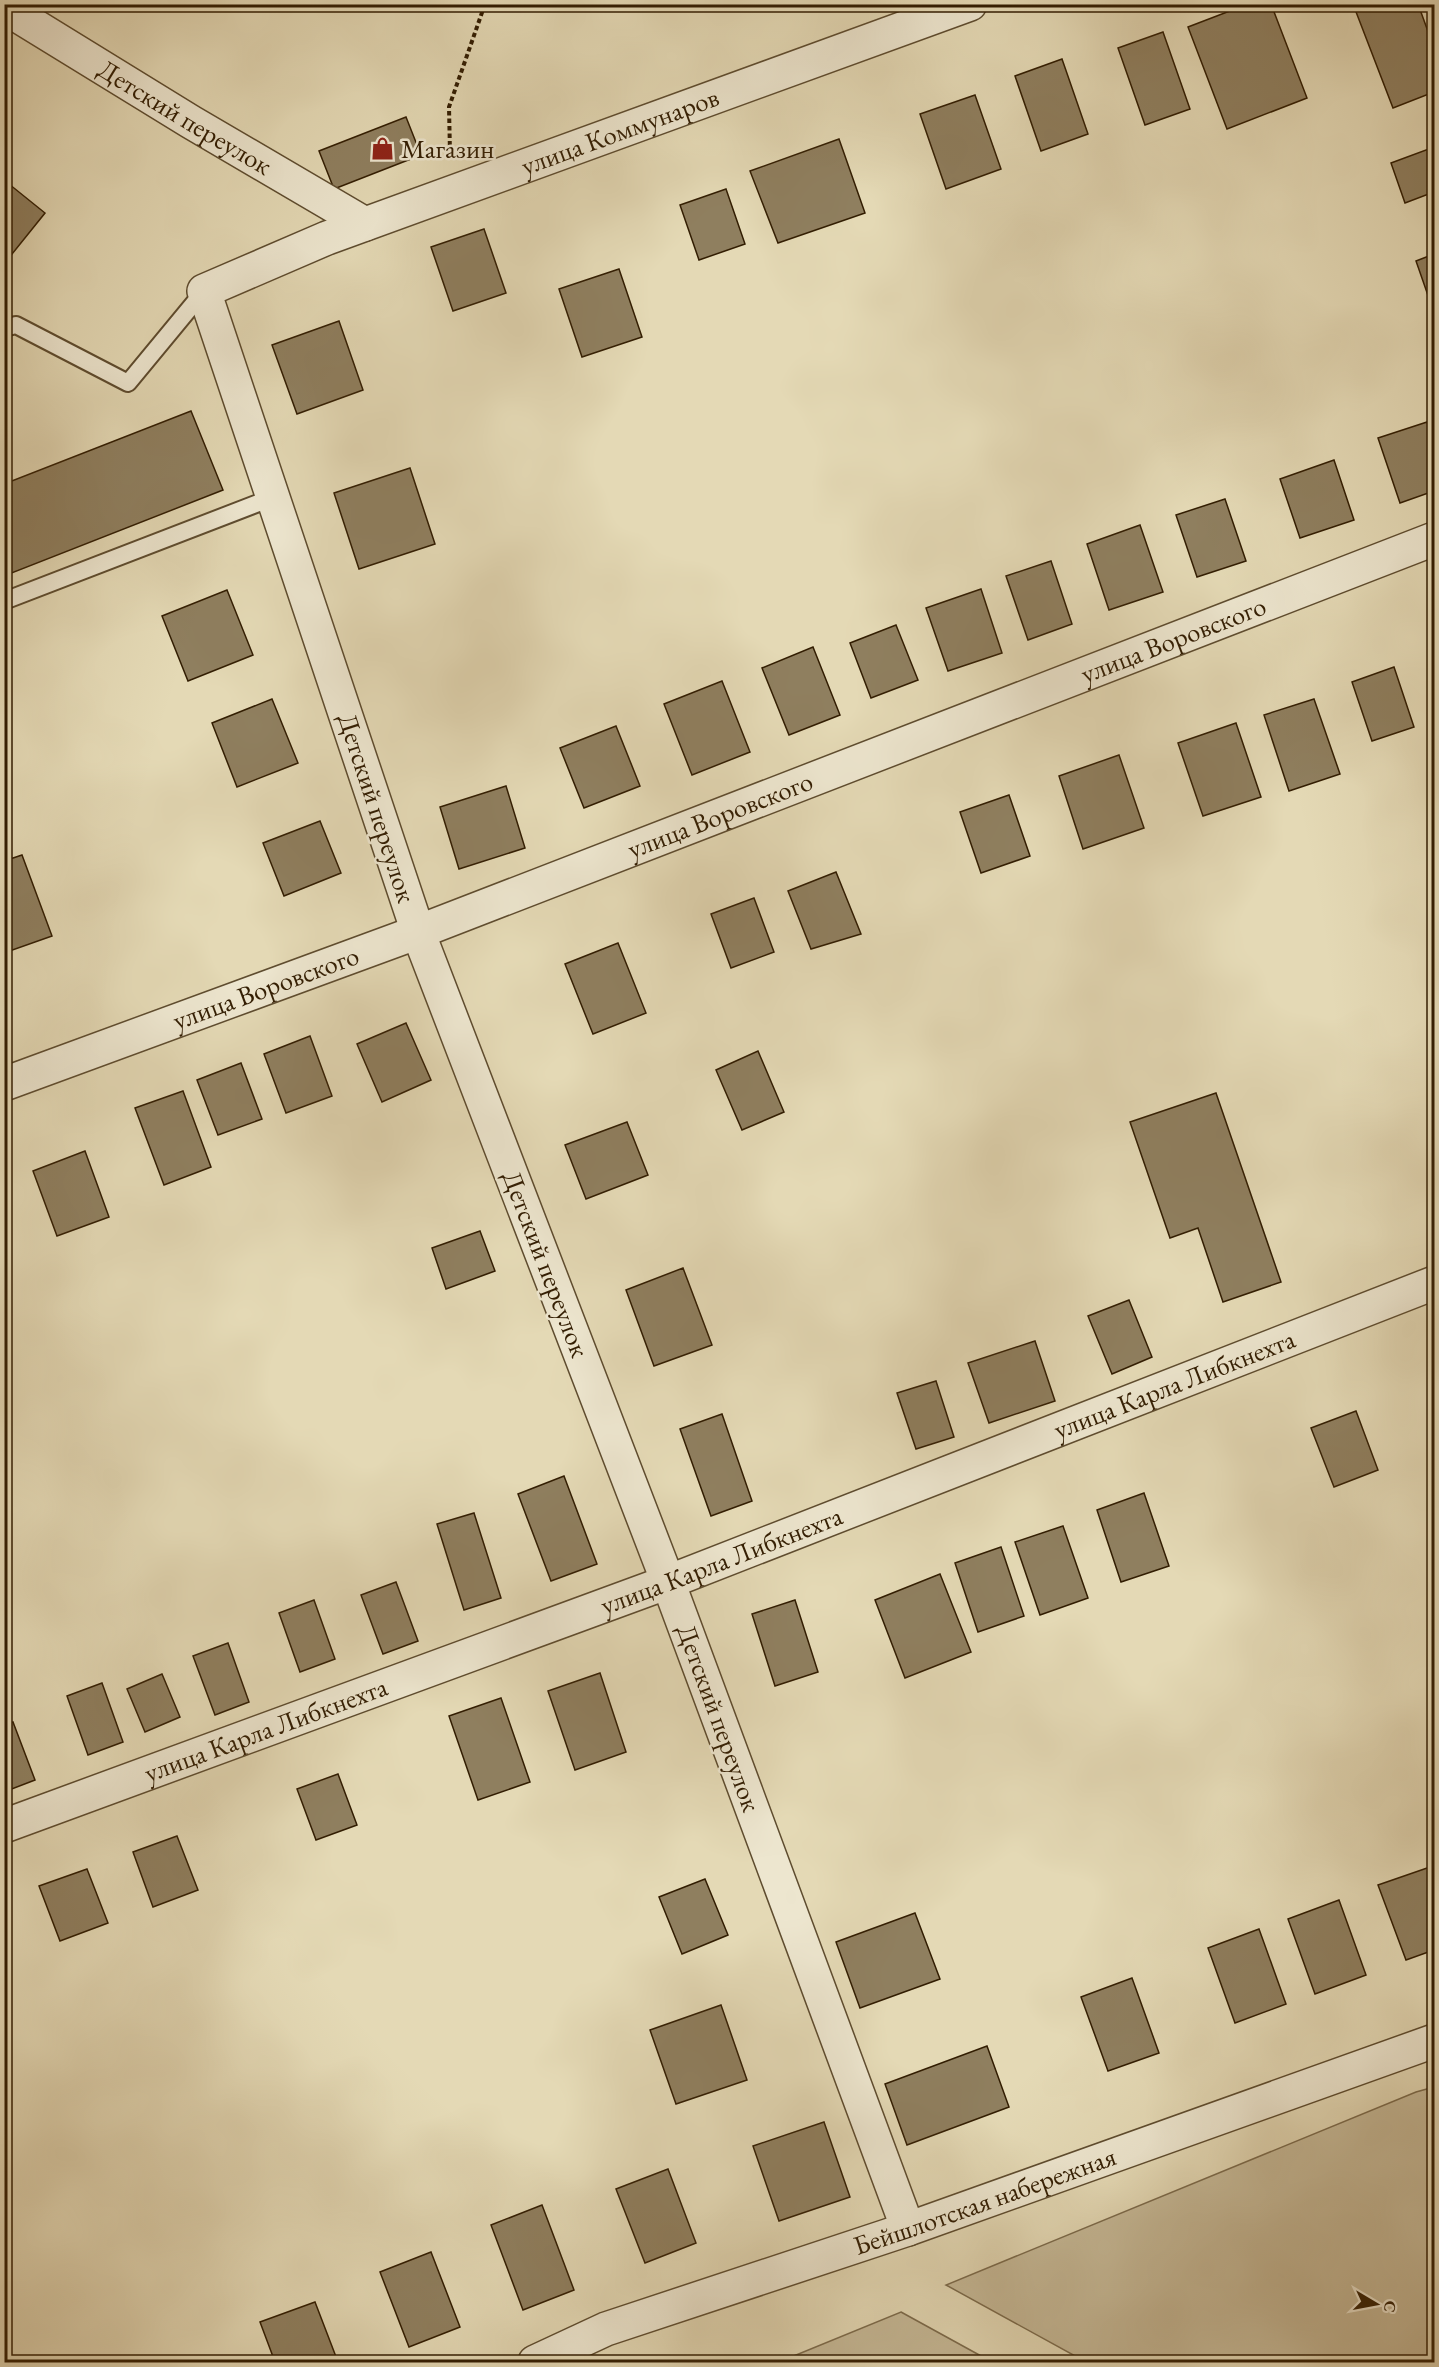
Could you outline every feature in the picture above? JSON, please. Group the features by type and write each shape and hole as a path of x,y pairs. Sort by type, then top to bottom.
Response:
{"street":[{"name":"улица Коммунаров","path":"204,291 327,238 970,4"},
{"name":"Детский переулок","path":"4,7 365,224"},
{"name":"Детский переулок","path":"204,291 418,932 668,1582 908,2229"},
{"name":"улица Воровского","path":"4,1084 418,932 1434,539"},
{"name":"улица Карла Либкнехта","path":"4,1826 668,1582 1434,1283"},
{"name":"Бейшлотская набережная","path":"535,2362 606,2329 908,2229 1434,2041"}],"lane":[{"path":"4,328 16,325 128,383 204,291"},
{"path":"4,601 274,497"}],"path":[{"path":"451,193 449,107 485,4"}],"shaded area":[{"path":"1434,2087 1434,2362 1086,2362 946,2285 1416,2092"},
{"path":"901,2312 992,2362 779,2362"}],"building":[{"path":"1248,4 1271,4 1307,98 1227,129 1188,27"},
{"path":"1353,4 1418,4 1434,48 1434,92 1393,108"},
{"path":"1163,32 1190,109 1145,125 1118,48"},
{"path":"1062,59 1088,134 1041,151 1015,76"},
{"path":"975,95 1001,169 946,189 920,114"},
{"path":"406,117 421,155 334,189 319,151"},
{"path":"839,139 865,213 778,243 750,171"},
{"path":"1434,147 1434,192 1405,203 1391,163"},
{"path":"4,180 45,213 4,264"},
{"path":"726,189 745,244 699,260 680,205"},
{"path":"484,229 506,293 453,311 431,247"},
{"path":"1434,254 1434,306 1432,307 1416,261"},
{"path":"619,269 642,337 582,357 559,289"},
{"path":"339,321 363,390 297,414 272,345"},
{"path":"191,411 223,490 4,576 4,484"},
{"path":"1427,422 1434,443 1434,491 1400,503 1378,438"},
{"path":"1334,460 1354,520 1300,538 1280,479"},
{"path":"410,468 435,544 359,569 334,493"},
{"path":"1225,499 1246,561 1197,577 1176,515"},
{"path":"1140,525 1163,592 1109,610 1087,544"},
{"path":"1051,561 1072,624 1028,640 1006,576"},
{"path":"981,589 1002,653 948,671 926,608"},
{"path":"227,590 253,655 188,681 162,616"},
{"path":"896,625 918,680 871,698 850,643"},
{"path":"813,647 840,715 789,735 762,668"},
{"path":"1394,667 1414,727 1372,741 1352,682"},
{"path":"722,681 750,752 692,775 664,704"},
{"path":"272,699 298,763 237,787 212,723"},
{"path":"1314,699 1340,774 1289,791 1264,715"},
{"path":"1236,723 1261,797 1203,816 1178,743"},
{"path":"616,726 640,786 584,808 560,748"},
{"path":"1119,755 1144,828 1083,849 1059,776"},
{"path":"506,786 525,848 459,869 440,807"},
{"path":"1009,795 1030,856 981,873 960,812"},
{"path":"320,821 341,873 284,896 263,843"},
{"path":"22,855 52,936 4,953 4,861"},
{"path":"836,872 861,934 811,949 788,891"},
{"path":"754,898 774,952 731,968 711,914"},
{"path":"618,943 646,1013 593,1034 565,964"},
{"path":"406,1023 431,1080 382,1102 357,1044"},
{"path":"310,1036 332,1096 286,1113 264,1054"},
{"path":"758,1051 784,1112 742,1130 716,1070"},
{"path":"241,1063 262,1119 218,1135 197,1080"},
{"path":"183,1091 211,1167 164,1185 135,1108"},
{"path":"1216,1093 1281,1282 1223,1302 1198,1228 1170,1238 1130,1122"},
{"path":"627,1122 648,1175 586,1199 565,1145"},
{"path":"85,1151 109,1217 57,1236 33,1171"},
{"path":"480,1231 495,1271 446,1289 432,1248"},
{"path":"683,1268 712,1345 654,1366 626,1290"},
{"path":"1129,1300 1152,1357 1112,1374 1088,1316"},
{"path":"1035,1341 1055,1401 989,1423 968,1363"},
{"path":"936,1381 954,1437 916,1449 897,1393"},
{"path":"1356,1411 1378,1470 1334,1487 1311,1428"},
{"path":"722,1414 752,1501 711,1516 680,1429"},
{"path":"564,1476 597,1564 551,1581 518,1494"},
{"path":"1144,1493 1169,1566 1121,1582 1097,1510"},
{"path":"474,1513 501,1598 464,1610 437,1524"},
{"path":"1063,1526 1088,1598 1040,1615 1015,1542"},
{"path":"1001,1547 1024,1616 978,1632 955,1563"},
{"path":"940,1574 971,1652 905,1678 875,1600"},
{"path":"396,1582 418,1641 383,1654 361,1595"},
{"path":"314,1600 335,1659 300,1672 279,1613"},
{"path":"795,1600 818,1672 775,1686 752,1614"},
{"path":"228,1643 249,1702 215,1715 193,1656"},
{"path":"600,1673 626,1752 575,1770 548,1691"},
{"path":"162,1674 180,1717 145,1732 127,1689"},
{"path":"102,1683 123,1742 88,1755 67,1696"},
{"path":"501,1698 530,1782 478,1800 449,1716"},
{"path":"13,1722 35,1780 4,1792 4,1725"},
{"path":"338,1774 357,1825 316,1840 297,1789"},
{"path":"177,1836 198,1890 153,1907 133,1852"},
{"path":"1430,1867 1434,1880 1434,1950 1406,1960 1378,1885"},
{"path":"87,1869 108,1923 60,1941 39,1886"},
{"path":"705,1879 728,1935 682,1954 659,1897"},
{"path":"1339,1900 1366,1975 1315,1994 1288,1919"},
{"path":"915,1913 940,1979 860,2008 836,1942"},
{"path":"1259,1929 1286,2004 1235,2023 1208,1948"},
{"path":"1132,1978 1159,2053 1108,2071 1081,1997"},
{"path":"721,2005 747,2080 676,2104 650,2030"},
{"path":"987,2046 1009,2107 907,2145 885,2084"},
{"path":"824,2122 850,2197 779,2221 753,2146"},
{"path":"668,2169 696,2243 645,2263 616,2189"},
{"path":"542,2205 574,2290 523,2310 491,2225"},
{"path":"431,2252 460,2327 409,2347 380,2272"},
{"path":"315,2302 338,2362 275,2362 260,2322"}],"place":[{"name":"Магазин","path":"383,149"}]}
